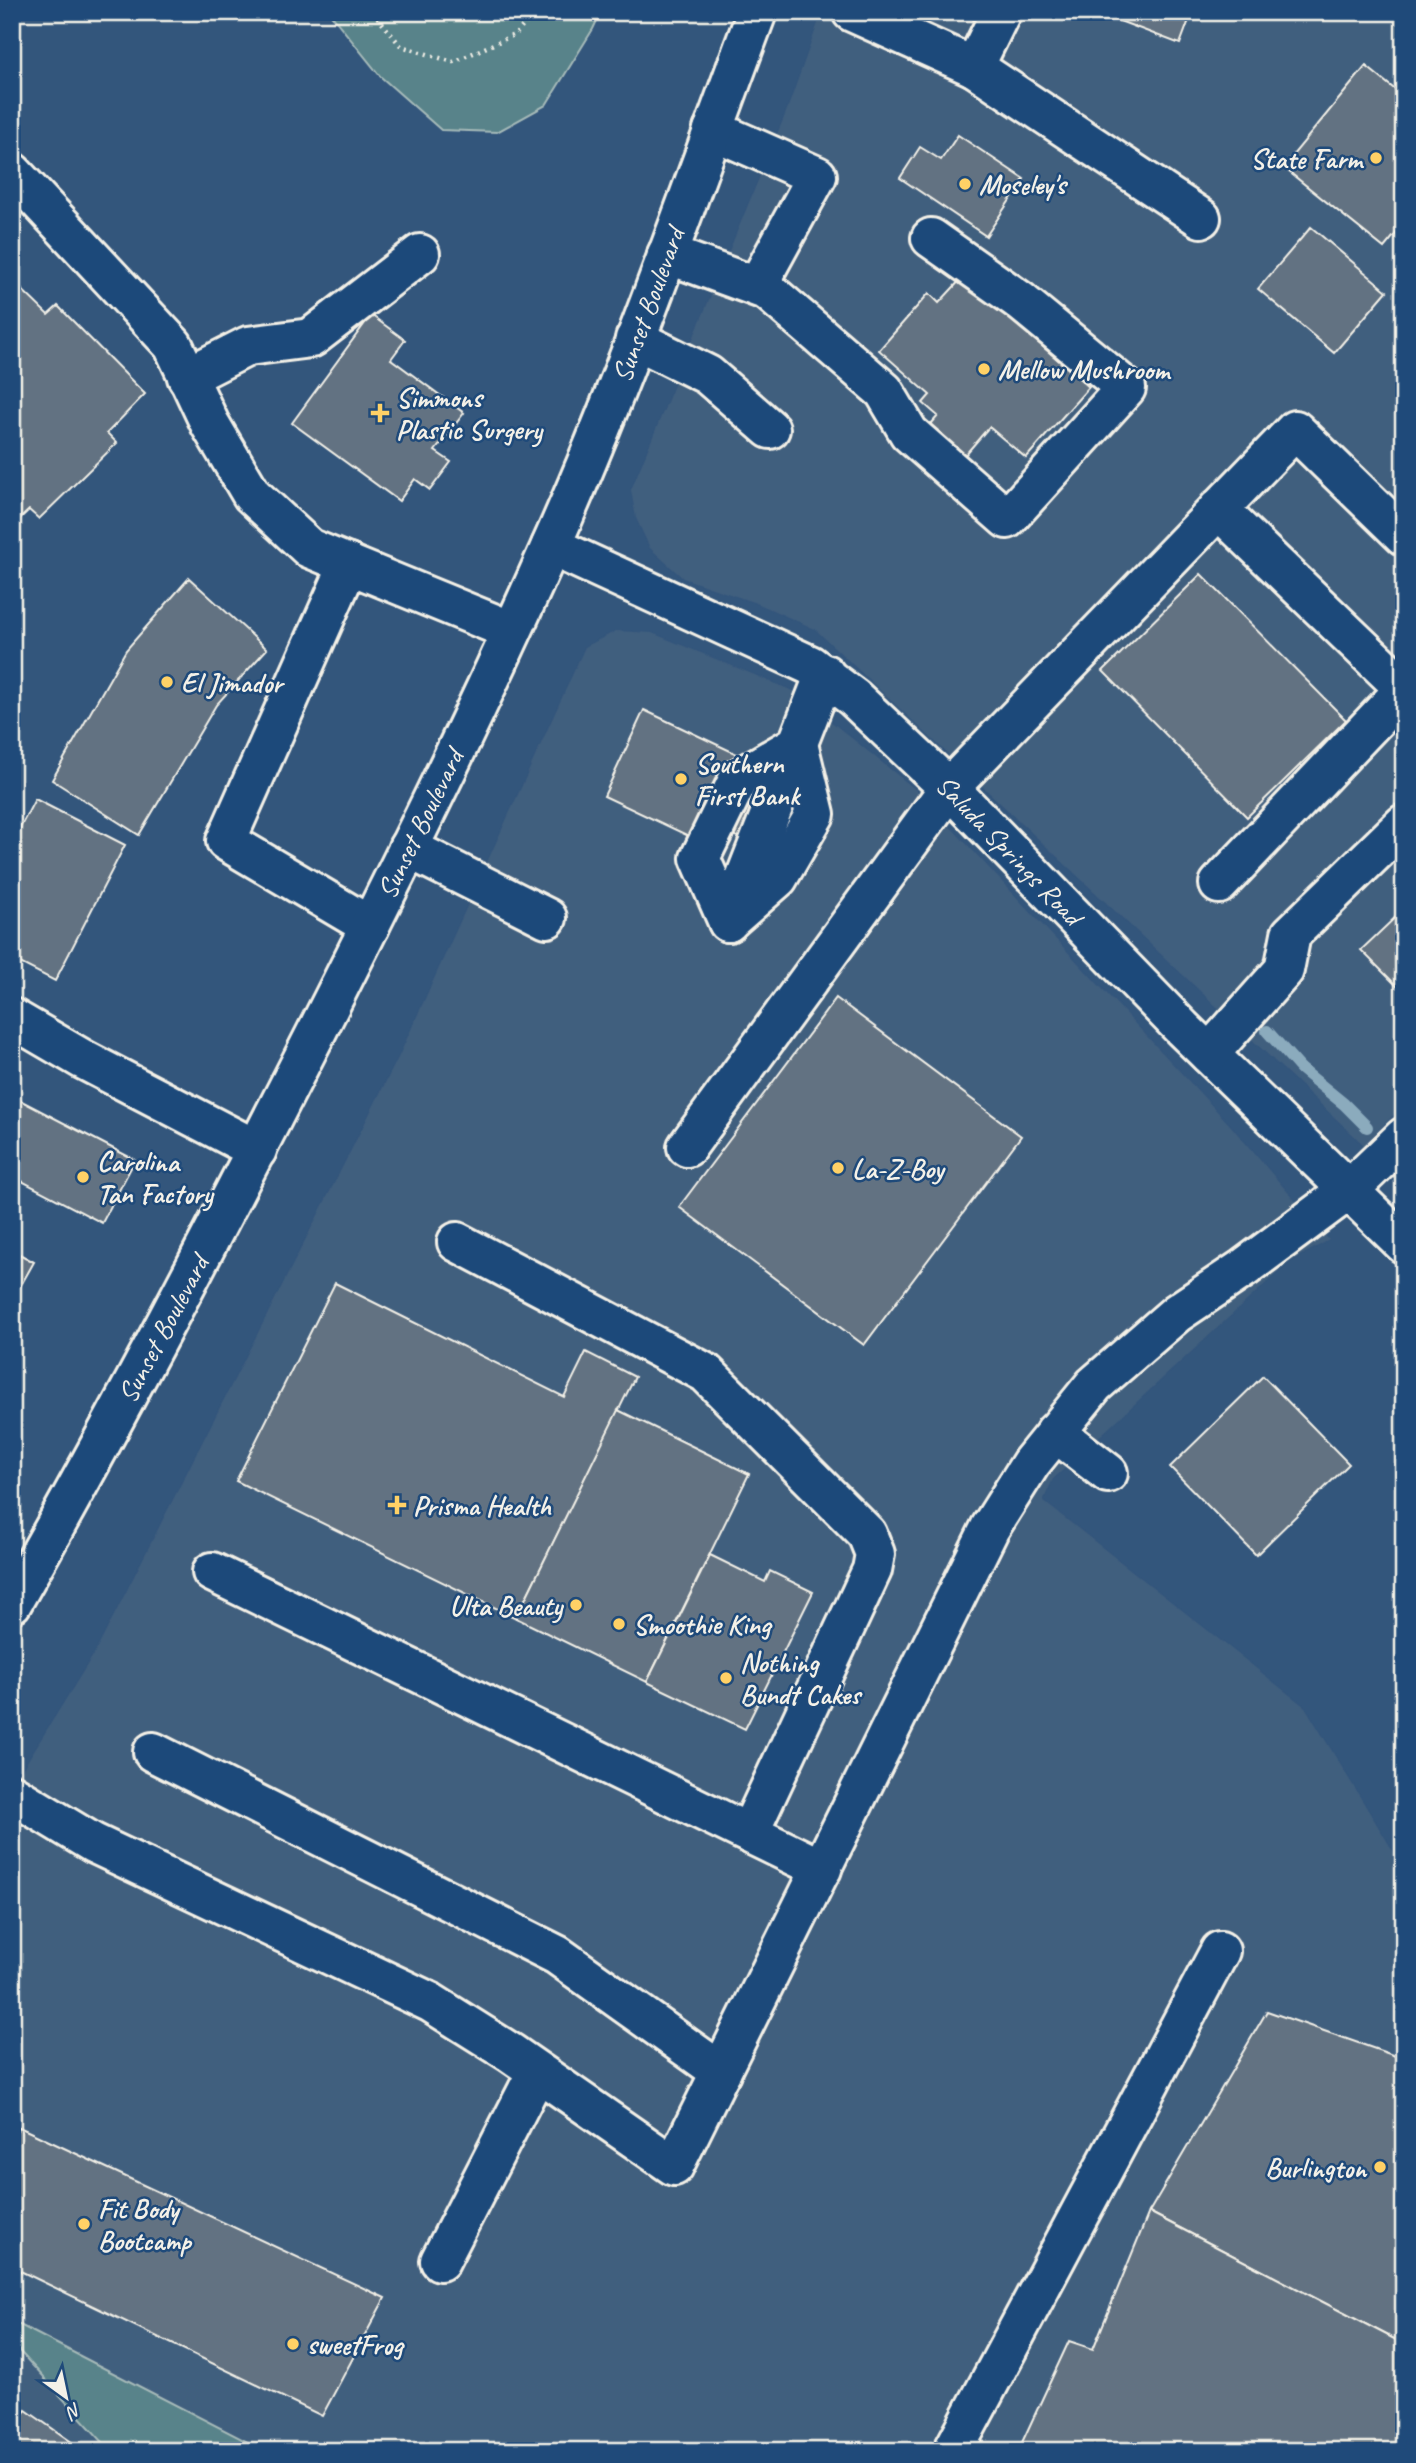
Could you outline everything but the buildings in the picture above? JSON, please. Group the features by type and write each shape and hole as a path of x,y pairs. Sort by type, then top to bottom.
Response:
{"street":[{"name":"Sunset Boulevard","path":"12,1603 94,1459 197,1268 370,926 512,631 551,546 635,339 757,12"},
{"path":"852,12 974,66 1201,218"},
{"path":"974,66 1001,12"},
{"path":"713,130 817,176 757,286"},
{"path":"12,172 173,345 210,424 252,495 309,548 512,631"},
{"path":"667,254 768,290 884,391 909,433 1007,519 1126,388 1019,300 931,238"},
{"path":"187,377 248,346 311,338 420,254"},
{"path":"635,339 708,375 770,429"},
{"path":"687,1147 949,788 1295,430 1404,536"},
{"path":"1218,509 1404,689 1219,884"},
{"name":"Saluda Springs Road","path":"551,546 798,659 825,674 949,788 1209,1054 1404,1244"},
{"path":"349,564 226,841 370,926"},
{"path":"728,922 825,674"},
{"path":"1209,1054 1284,970 1291,933 1404,824"},
{"path":"408,848 547,918"},
{"path":"12,1018 84,1060 257,1150"},
{"path":"12,1794 93,1843 430,2003 511,2053 674,2166 990,1528 1031,1463 1094,1385 1139,1344 1177,1313 1244,1268 1349,1190 1404,1136"},
{"path":"457,1242 706,1373 867,1534 875,1554 872,1570 749,1833"},
{"path":"1055,1432 1108,1473"},
{"path":"212,1572 822,1869"},
{"path":"153,1752 557,1955 721,2072"},
{"path":"953,2451 1220,1951"},
{"path":"440,2261 537,2072"}],"path":[{"path":"373,12 401,46 453,62 516,34 536,12"}],"shaded area":[{"path":"822,12 1404,12 1404,1104 1364,1145 815,629 759,604 683,578 650,548 636,518 631,490 787,110"},
{"path":"616,631 652,633 793,691 916,790 1229,1124 1329,1240 1289,1262 1053,1479 1043,1501 1305,1707 1404,1869 1404,2451 265,2451 12,2321 12,1786 97,1649 399,1056 585,647"},
{"path":"12,2343 108,2449 111,2451 12,2451"}],"green space":[{"path":"329,12 601,12 546,105 497,132 441,130 381,77"},
{"path":"12,2321 265,2451 111,2451 12,2343"}],"waterway":[{"path":"1267,1031 1301,1069 1367,1127"}],"place":[{"name":"State Farm","path":"1376,158"},
{"name":"Moseley's","path":"965,184"},
{"name":"Mellow Mushroom","path":"984,369"},
{"name":"Simmons Plastic Surgery","path":"380,413"},
{"name":"El Jimador","path":"167,682"},
{"name":"Southern First Bank","path":"681,779"},
{"name":"La-Z-Boy","path":"838,1168"},
{"name":"Carolina Tan Factory","path":"83,1177"},
{"name":"Prisma Health","path":"397,1505"},
{"name":"Ulta Beauty","path":"576,1605"},
{"name":"Smoothie King","path":"619,1624"},
{"name":"Nothing Bundt Cakes","path":"726,1678"},
{"name":"Burlington","path":"1380,2167"},
{"name":"Fit Body Bootcamp","path":"84,2224"},
{"name":"sweetFrog","path":"293,2344"}]}
